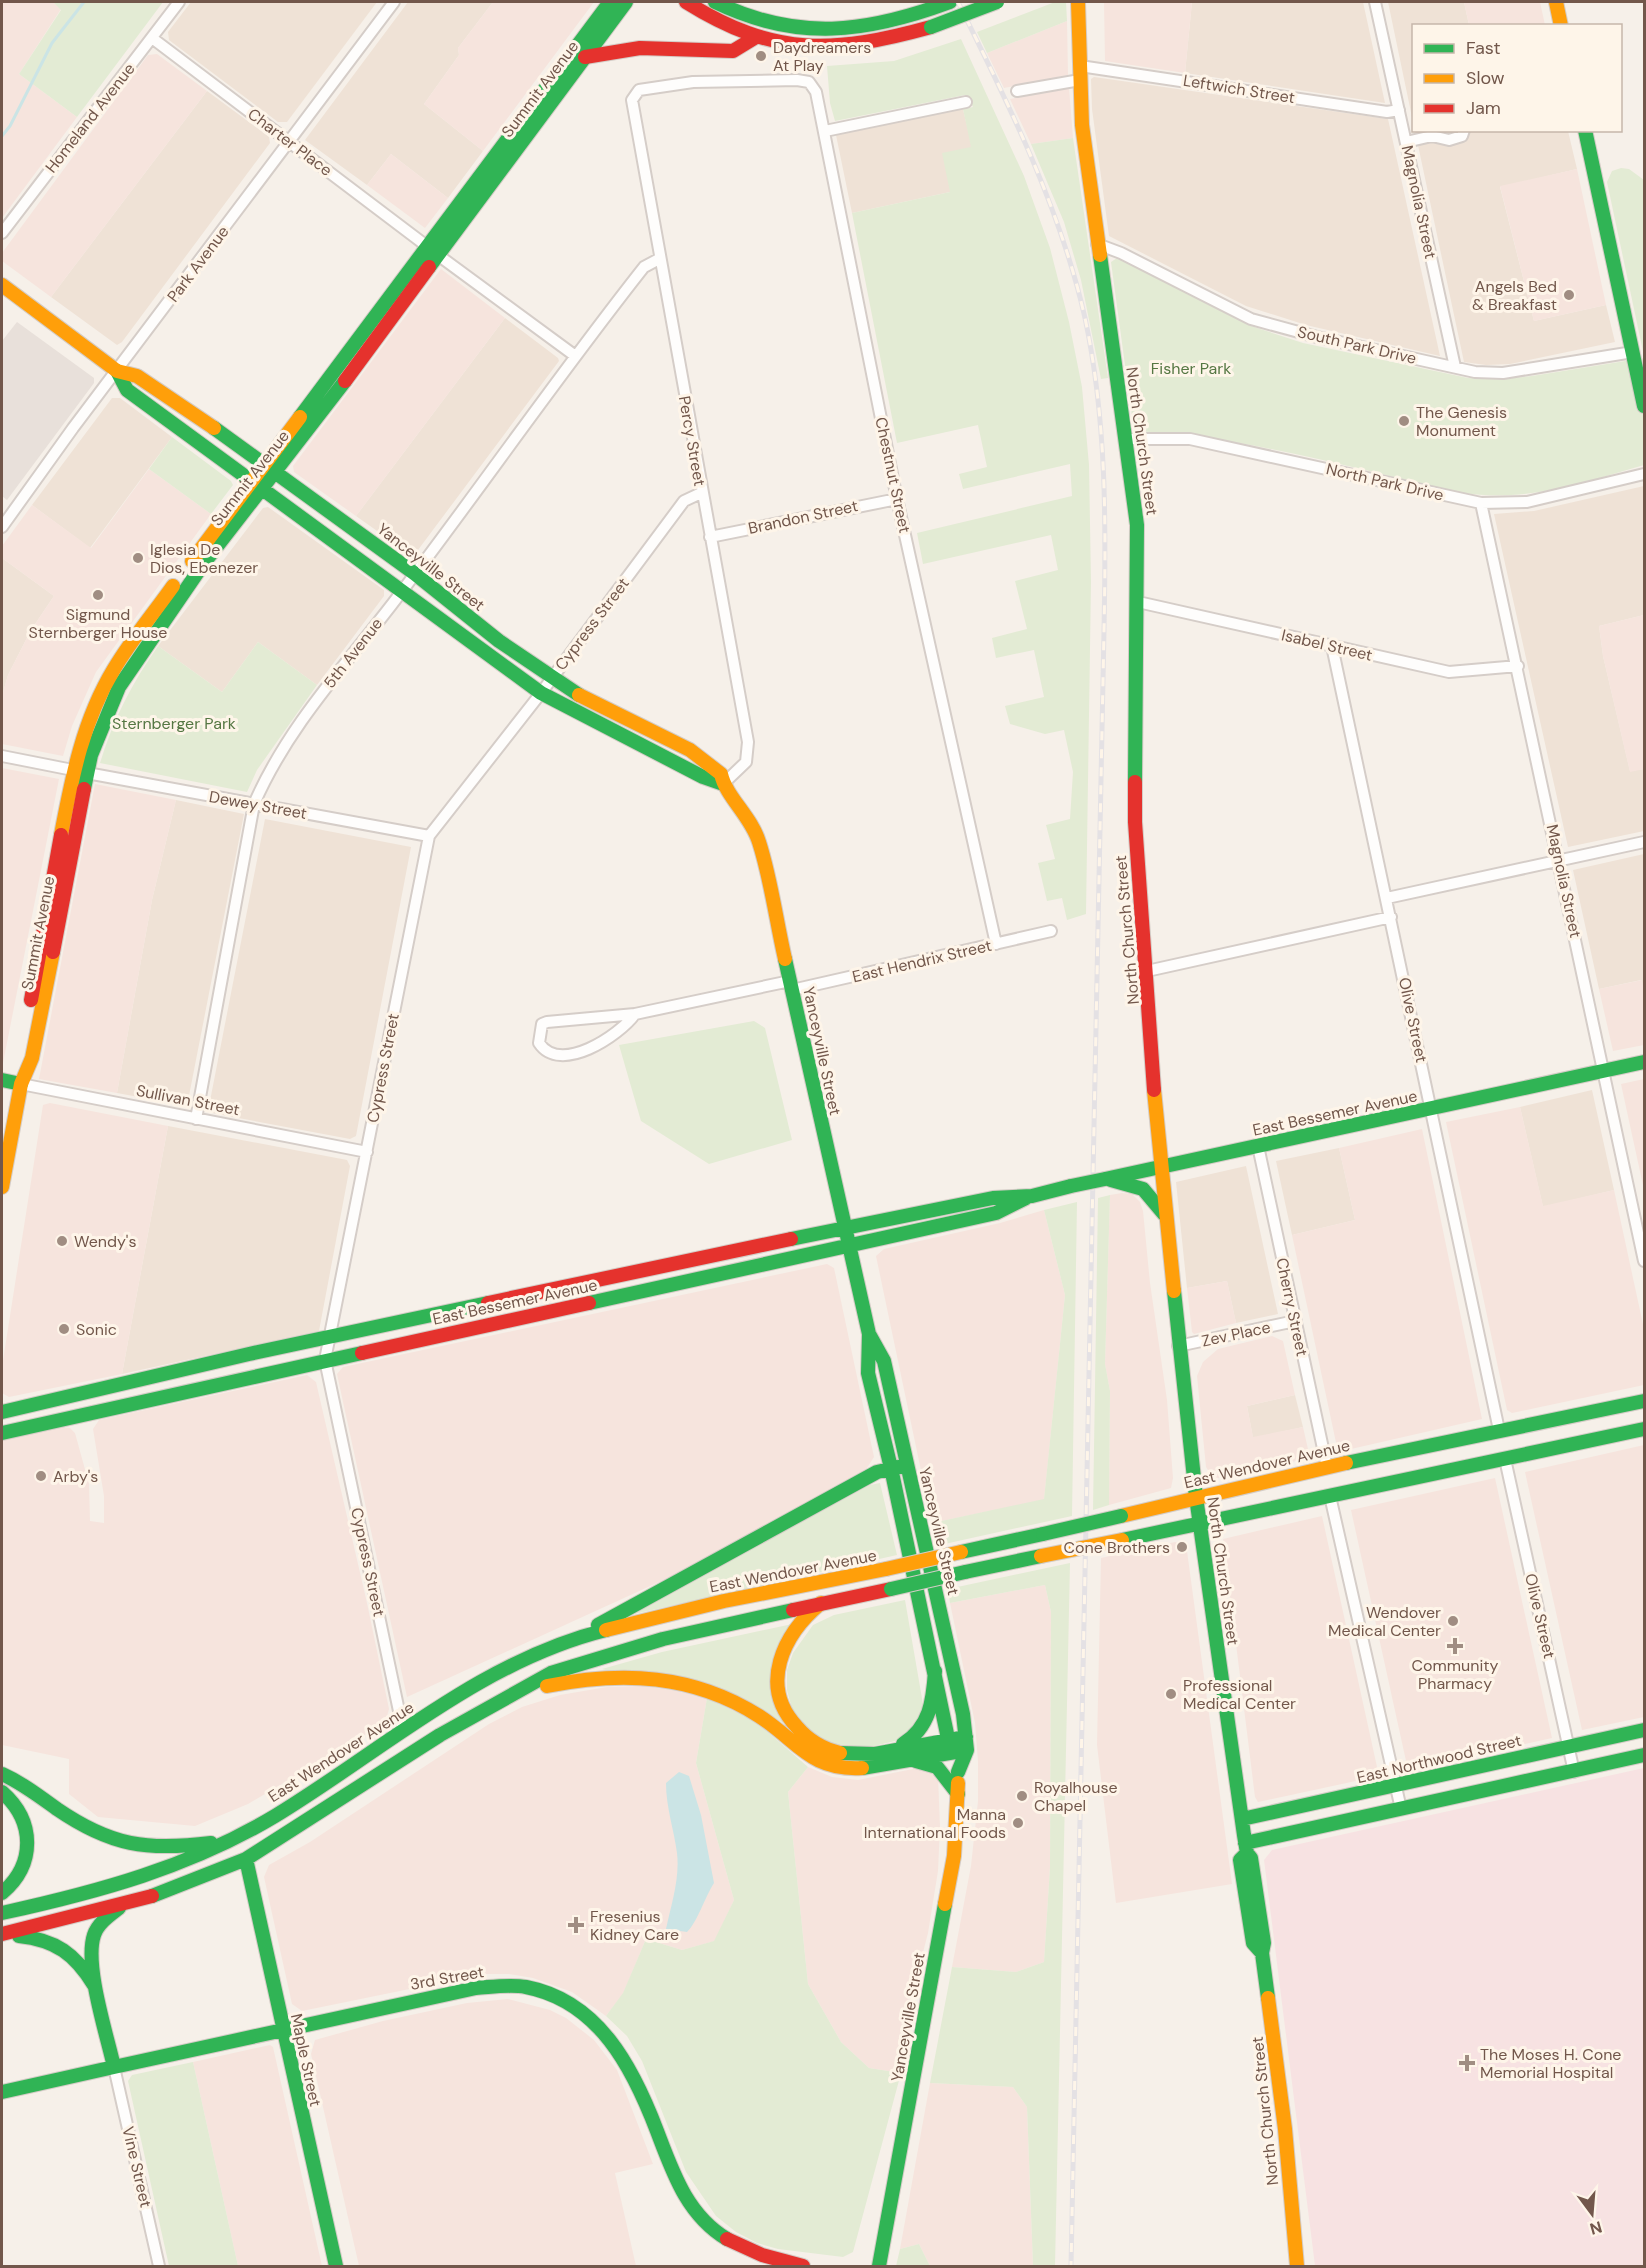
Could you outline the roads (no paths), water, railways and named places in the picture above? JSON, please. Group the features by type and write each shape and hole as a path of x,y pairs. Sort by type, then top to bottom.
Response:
{"main road":[{"name":"Summit Avenue","path":"433,251 610,2"},
{"name":"Summit Avenue","path":"23,1078 21,1059 25,1032 73,770 89,720 114,669 271,468 433,251 626,2"},
{"path":"686,2 712,18 756,37 799,46 828,48 860,46 931,27 997,2"},
{"path":"715,2 754,20 796,29 825,31 856,29 924,12 950,2"},
{"name":"North Church Street","path":"1078,2 1083,136 1134,492 1138,602 1134,727 1135,822 1164,1215 1199,1522 1246,1848 1251,1858 1264,1943 1262,1953 1285,2129 1297,2266"},
{"path":"1556,2 1561,24"},
{"path":"585,57 611,49 633,46 733,51 756,37"},
{"path":"1584,132 1644,406"},
{"name":"Yanceyville Street","path":"2,285 117,372 127,390 541,693 581,717 669,758 711,783 723,784"},
{"name":"Yanceyville Street","path":"117,372 137,376 271,468 414,573 499,641 552,678 598,706 690,750 721,774 723,784 747,815 759,841 869,1334 868,1373 891,1468 950,1745 958,1772"},
{"name":"Summit Avenue","path":"2,1187 23,1078 32,1058 87,772 99,732 119,687 257,486"},
{"name":"East Bessemer Avenue","path":"2,1432 996,1213 1032,1196 1071,1186 1644,1062"},
{"name":"Sullivan Street","path":"2,1080 23,1078"},
{"path":"1106,1179 1143,1189 1164,1215"},
{"name":"East Bessemer Avenue","path":"2,1412 331,1336 993,1198 1032,1196"},
{"name":"Yanceyville Street","path":"869,1334 884,1361 963,1714 966,1743 958,1772 954,1856 879,2266"},
{"path":"230,1382 234,1371 249,1354"},
{"name":"East Wendover Avenue","path":"2,1913 89,1894 165,1870 230,1841 481,1682 571,1640 669,1613 886,1569 1327,1467 1644,1401"},
{"path":"2,1935 120,1906 179,1887 246,1859 440,1735 551,1673 663,1639 823,1602 1644,1430"},
{"path":"571,1640 877,1472 907,1465"},
{"path":"823,1602 794,1631 779,1658 776,1681 781,1701 793,1727 811,1742 831,1752 851,1755 896,1748 966,1743"},
{"path":"896,1748 922,1730 933,1700 935,1671"},
{"path":"508,1695 585,1677 627,1674 657,1677 721,1693 774,1726 819,1762 842,1768 872,1767 909,1760 950,1745"},
{"name":"East Northwood Street","path":"1242,1819 1644,1730"},
{"path":"1246,1848 1401,1809 1644,1755"},
{"path":"909,1760 939,1766 958,1794"},
{"path":"2,1774 37,1794 88,1830 114,1842 140,1849 178,1848 230,1841"},
{"path":"2,1792 19,1811 29,1832 28,1854 22,1871 9,1888 2,1893"},
{"path":"246,1859 249,1841 271,1817"},
{"name":"Maple Street","path":"246,1859 336,2266"},
{"path":"114,2067 98,1992 92,1947 93,1935 120,1906"},
{"path":"2,1935 38,1938 62,1945 80,1962 98,1992"},
{"name":"3rd Street","path":"2,2092 476,1988 526,1987 558,1998 599,2025 619,2047 632,2072 668,2162 685,2196 701,2219 719,2234 746,2250 803,2266"}],"street":[{"name":"Homeland Avenue","path":"2,233 178,2"},
{"name":"Park Avenue","path":"2,527 394,2"},
{"name":"Magnolia Street","path":"1375,2 1455,367"},
{"name":"Charter Place","path":"152,38 574,355"},
{"name":"Leftwich Street","path":"1017,91 1080,73 1386,112 1399,110"},
{"name":"Chestnut Street","path":"639,90 693,81 732,81 809,82 816,92 897,499 996,944"},
{"name":"Percy Street","path":"639,90 632,100 633,110 748,749 742,768 723,784"},
{"path":"825,131 966,102"},
{"path":"1406,142 1434,133 1449,140 1462,135 1463,132"},
{"name":"South Park Drive","path":"1097,244 1121,253 1251,319 1317,338 1475,372 1503,373 1633,352"},
{"name":"5th Avenue","path":"196,1119 254,804 268,770 302,718 402,590 574,355 644,267 659,259"},
{"name":"North Park Drive","path":"1125,439 1190,439 1481,503 1527,502 1644,474"},
{"name":"Cypress Street","path":"403,1730 325,1360 429,836 541,693 684,501 701,493"},
{"name":"Brandon Street","path":"710,537 897,499"},
{"name":"Magnolia Street","path":"1481,503 1518,666 1644,1261"},
{"name":"Isabel Street","path":"1138,602 1449,672 1518,666"},
{"name":"Olive Street","path":"1332,646 1499,1430"},
{"path":"2,756 73,770"},
{"name":"Dewey Street","path":"87,772 429,836"},
{"path":"1387,898 1644,842"},
{"path":"1147,971 1391,917"},
{"name":"East Hendrix Street","path":"635,1014 627,1025 602,1042 571,1054 559,1056 544,1050 539,1043 542,1024 547,1022 635,1014 791,986 1051,931"},
{"name":"Sullivan Street","path":"23,1078 196,1119 367,1152"},
{"name":"Cherry Street","path":"1258,1146 1327,1467"},
{"name":"Zev Place","path":"1178,1346 1295,1321"},
{"name":"Olive Street","path":"1505,1460 1574,1772"},
{"path":"1330,1496 1401,1809"},
{"name":"Vine Street","path":"114,2067 159,2266"}],"water":[{"path":"679,1772 689,1776 701,1815 714,1883 687,1932 666,1929 678,1863 666,1783"}],"waterway":[{"path":"2,136 10,126 52,43 84,2"}],"railway":[{"path":"958,2 1014,117 1062,236 1085,318 1092,357 1098,396 1104,474 1104,631 1071,2266"}],"place":[{"name":"Daydreamers At Play","path":"761,56"},
{"name":"Angels Bed & Breakfast","path":"1569,295"},
{"name":"The Genesis Monument","path":"1404,421"},
{"name":"Iglesia De Dios, Ebenezer","path":"138,558"},
{"name":"Sigmund Sternberger House","path":"98,595"},
{"name":"Wendy's","path":"62,1241"},
{"name":"Sonic","path":"64,1329"},
{"name":"Arby's","path":"41,1476"},
{"name":"Cone Brothers","path":"1182,1547"},
{"name":"Wendover Medical Center","path":"1453,1621"},
{"name":"Community Pharmacy","path":"1455,1646"},
{"name":"Professional Medical Center","path":"1171,1694"},
{"name":"Royalhouse Chapel","path":"1022,1796"},
{"name":"Manna International Foods","path":"1018,1823"},
{"name":"Fresenius Kidney Care","path":"576,1925"},
{"name":"The Moses H. Cone Memorial Hospital","path":"1467,2063"}],"park label":[{"name":"Fisher Park","path":"1191,368"},
{"name":"Sternberger Park","path":"174,723"}]}
